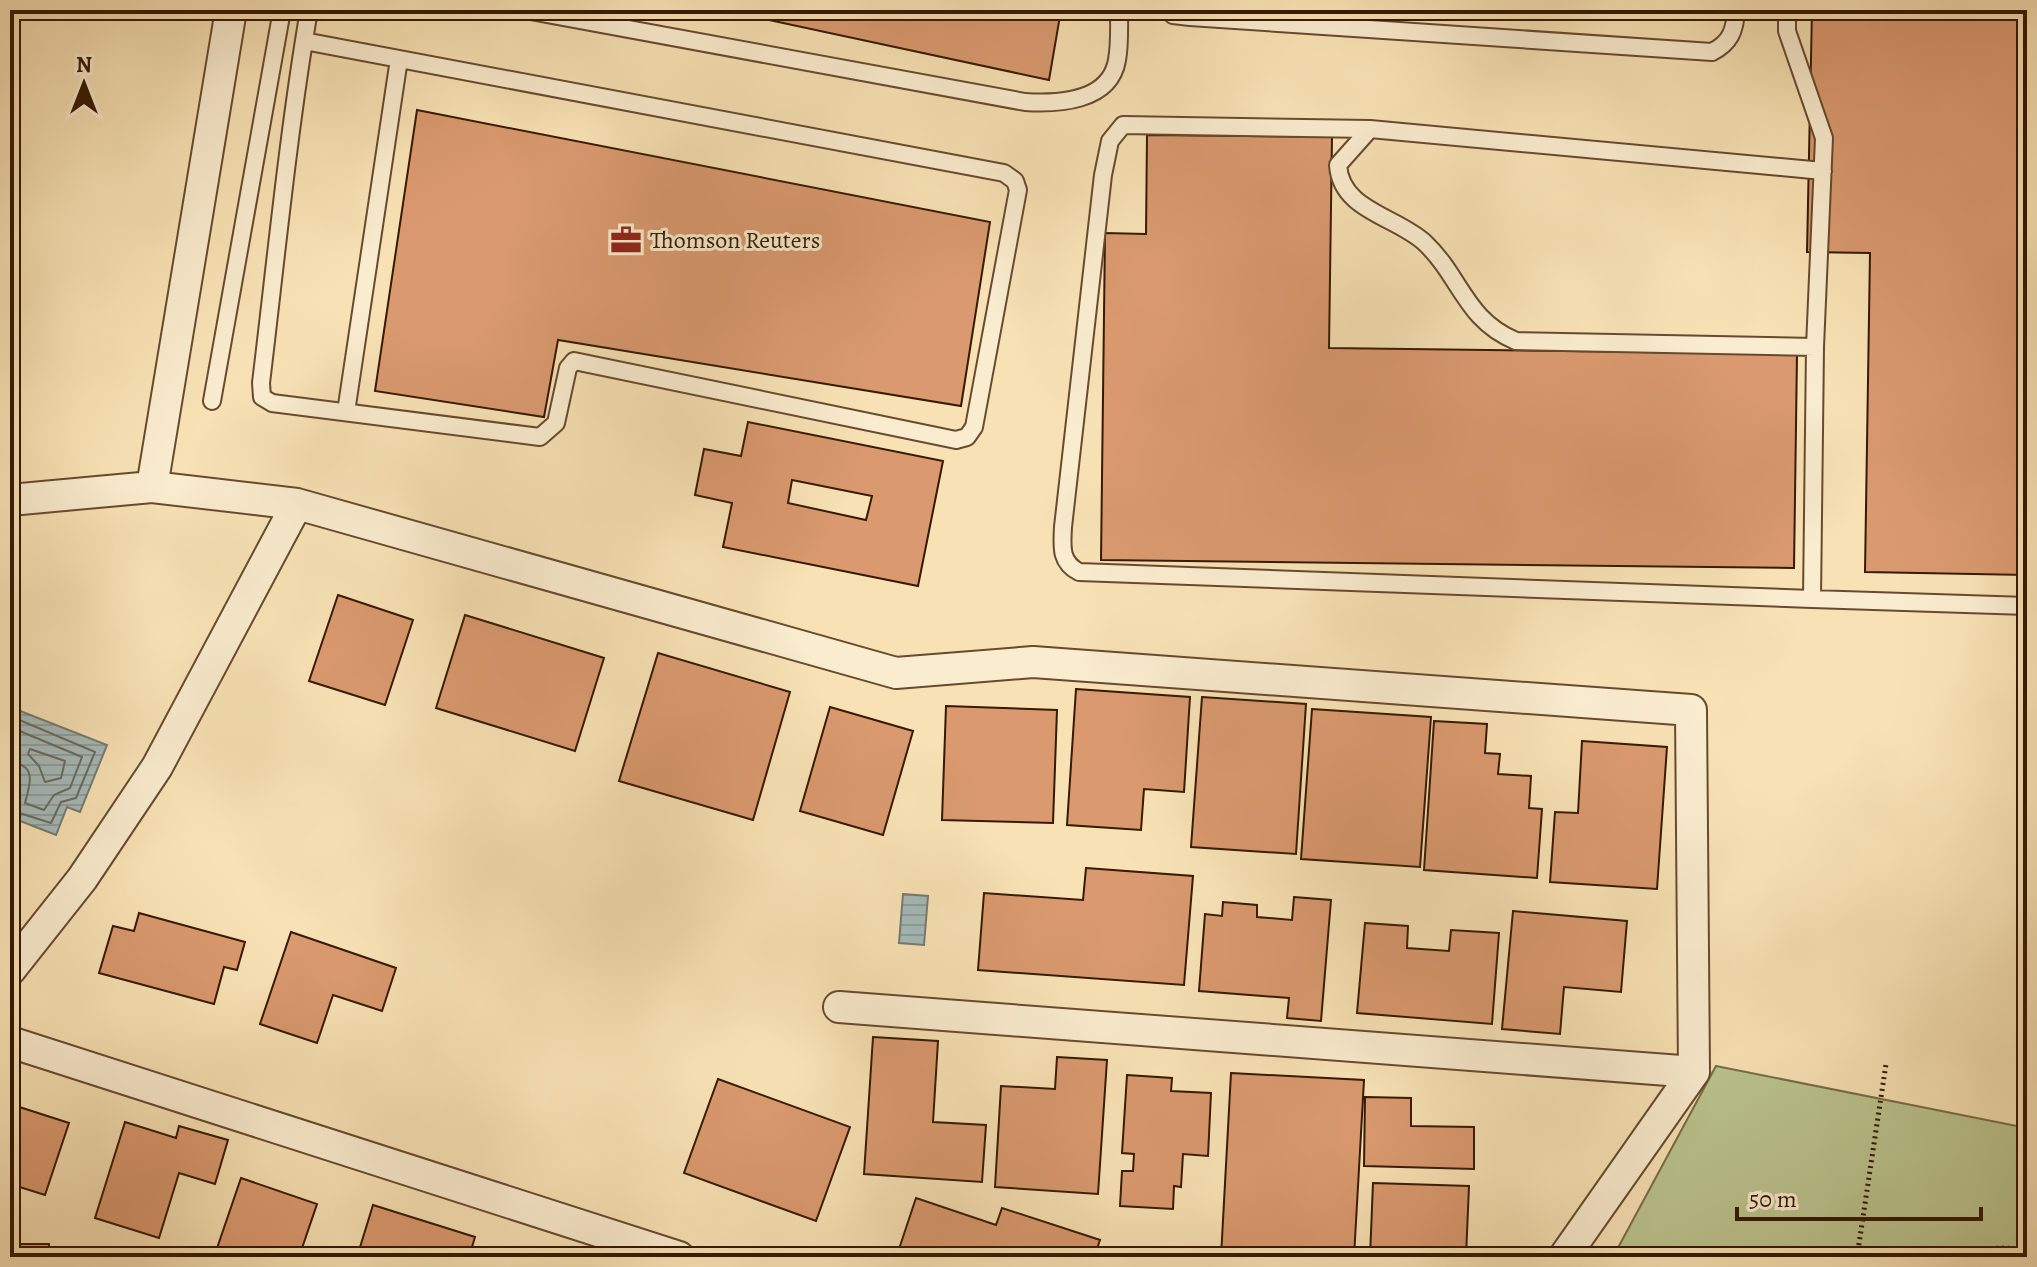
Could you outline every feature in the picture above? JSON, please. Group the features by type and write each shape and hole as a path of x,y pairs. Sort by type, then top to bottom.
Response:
{"street":[{"path":"152,487 231,10"},
{"path":"10,500 152,487 297,504 896,673 1033,662 1691,710 1694,1072 1564,1257"},
{"path":"10,970 82,879 157,767 297,504"},
{"path":"839,1007 1694,1072"},
{"path":"10,1042 679,1257"}],"lane":[{"path":"212,401 282,10"},
{"path":"304,41 995,170 1015,181 1018,190 974,427 967,437 956,440 574,361 568,368 556,423 540,437 272,403 262,397 304,41 309,10"},
{"path":"525,10 1025,102 1064,104 1106,82 1117,63 1119,10"},
{"path":"1171,10 1173,15 1190,17 1712,52 1726,45 1735,26 1736,10"},
{"path":"1787,10 1787,31 1824,138 1815,347 1812,599"},
{"path":"346,412 399,59"},
{"path":"1823,171 1370,129 1123,125 1110,141 1103,175 1063,527 1062,553 1068,566 1079,572 2027,606"},
{"path":"1370,129 1338,165 1339,178 1352,200 1396,222 1424,241 1446,265 1464,300 1501,335 1516,341 1541,343 1815,347"}],"path":[{"path":"1886,1064 1857,1255 2008,1248 2018,1257"}],"green space":[{"path":"1716,1066 2027,1128 2027,1257 1613,1257"}],"water":[{"path":"10,707 107,745 80,812 67,807 56,835 10,817 10,793 15,782 10,779"},
{"path":"903,894 928,896 924,945 899,943"}],"building":[{"path":"722,10 1061,10 1049,80"},
{"path":"1812,10 2027,10 2027,575 1865,572 1870,253 1807,252"},
{"path":"417,110 990,222 961,406 558,340 544,417 375,391"},
{"path":"1147,135 1332,137 1329,348 1797,354 1794,568 1101,560 1105,233 1146,234"},
{"path":"748,422 943,461 918,586 723,547 732,503 695,495 704,449 741,456","holes":["792,480 872,496 866,520 788,503"]},
{"path":"338,595 413,620 385,705 309,681"},
{"path":"465,615 604,658 575,751 436,708"},
{"path":"658,653 790,692 753,820 619,781"},
{"path":"1076,689 1190,697 1184,792 1144,789 1141,830 1067,825"},
{"path":"1202,697 1306,704 1296,854 1191,847"},
{"path":"946,706 1057,710 1053,823 942,820"},
{"path":"830,707 913,731 883,835 800,811"},
{"path":"1312,709 1431,717 1420,867 1301,859"},
{"path":"1434,721 1487,724 1485,753 1500,754 1498,774 1531,776 1529,808 1542,809 1537,878 1424,870"},
{"path":"1582,741 1667,747 1657,889 1550,882 1555,812 1578,813"},
{"path":"1086,868 1193,876 1184,985 978,970 984,893 1083,900"},
{"path":"1294,897 1331,900 1321,1021 1287,1018 1289,998 1199,991 1205,914 1222,916 1223,902 1257,905 1257,917 1292,920"},
{"path":"1513,911 1627,921 1621,992 1564,987 1560,1034 1502,1029"},
{"path":"139,913 245,942 237,970 224,967 214,1004 99,973 113,926 134,931"},
{"path":"1365,923 1408,926 1407,948 1449,951 1451,930 1499,933 1492,1024 1357,1013"},
{"path":"291,932 396,968 382,1011 333,995 317,1043 260,1024"},
{"path":"873,1037 938,1041 933,1122 986,1125 982,1182 864,1174"},
{"path":"1057,1057 1107,1060 1098,1194 995,1187 1001,1086 1055,1089"},
{"path":"1231,1073 1364,1080 1354,1257 1221,1257"},
{"path":"1127,1075 1172,1078 1171,1091 1211,1093 1208,1156 1183,1154 1181,1187 1174,1186 1173,1209 1120,1206 1122,1171 1133,1171 1134,1154 1122,1153"},
{"path":"718,1079 850,1127 816,1221 684,1173"},
{"path":"1365,1097 1411,1098 1411,1126 1474,1127 1474,1169 1364,1166"},
{"path":"10,1104 69,1123 45,1195 10,1184"},
{"path":"125,1122 176,1138 179,1126 228,1140 215,1184 179,1173 159,1238 95,1218"},
{"path":"241,1178 317,1204 299,1257 214,1257"},
{"path":"1373,1183 1469,1186 1466,1257 1370,1257"},
{"path":"916,1198 996,1225 1002,1208 1100,1240 1094,1257 913,1257 898,1252"},
{"path":"373,1205 475,1237 469,1257 357,1257"},
{"path":"10,1244 49,1244 49,1257 10,1257"},
{"path":"1108,1249 1130,1257 1104,1257"}],"place":[{"name":"Thomson Reuters","path":"626,240"}]}
